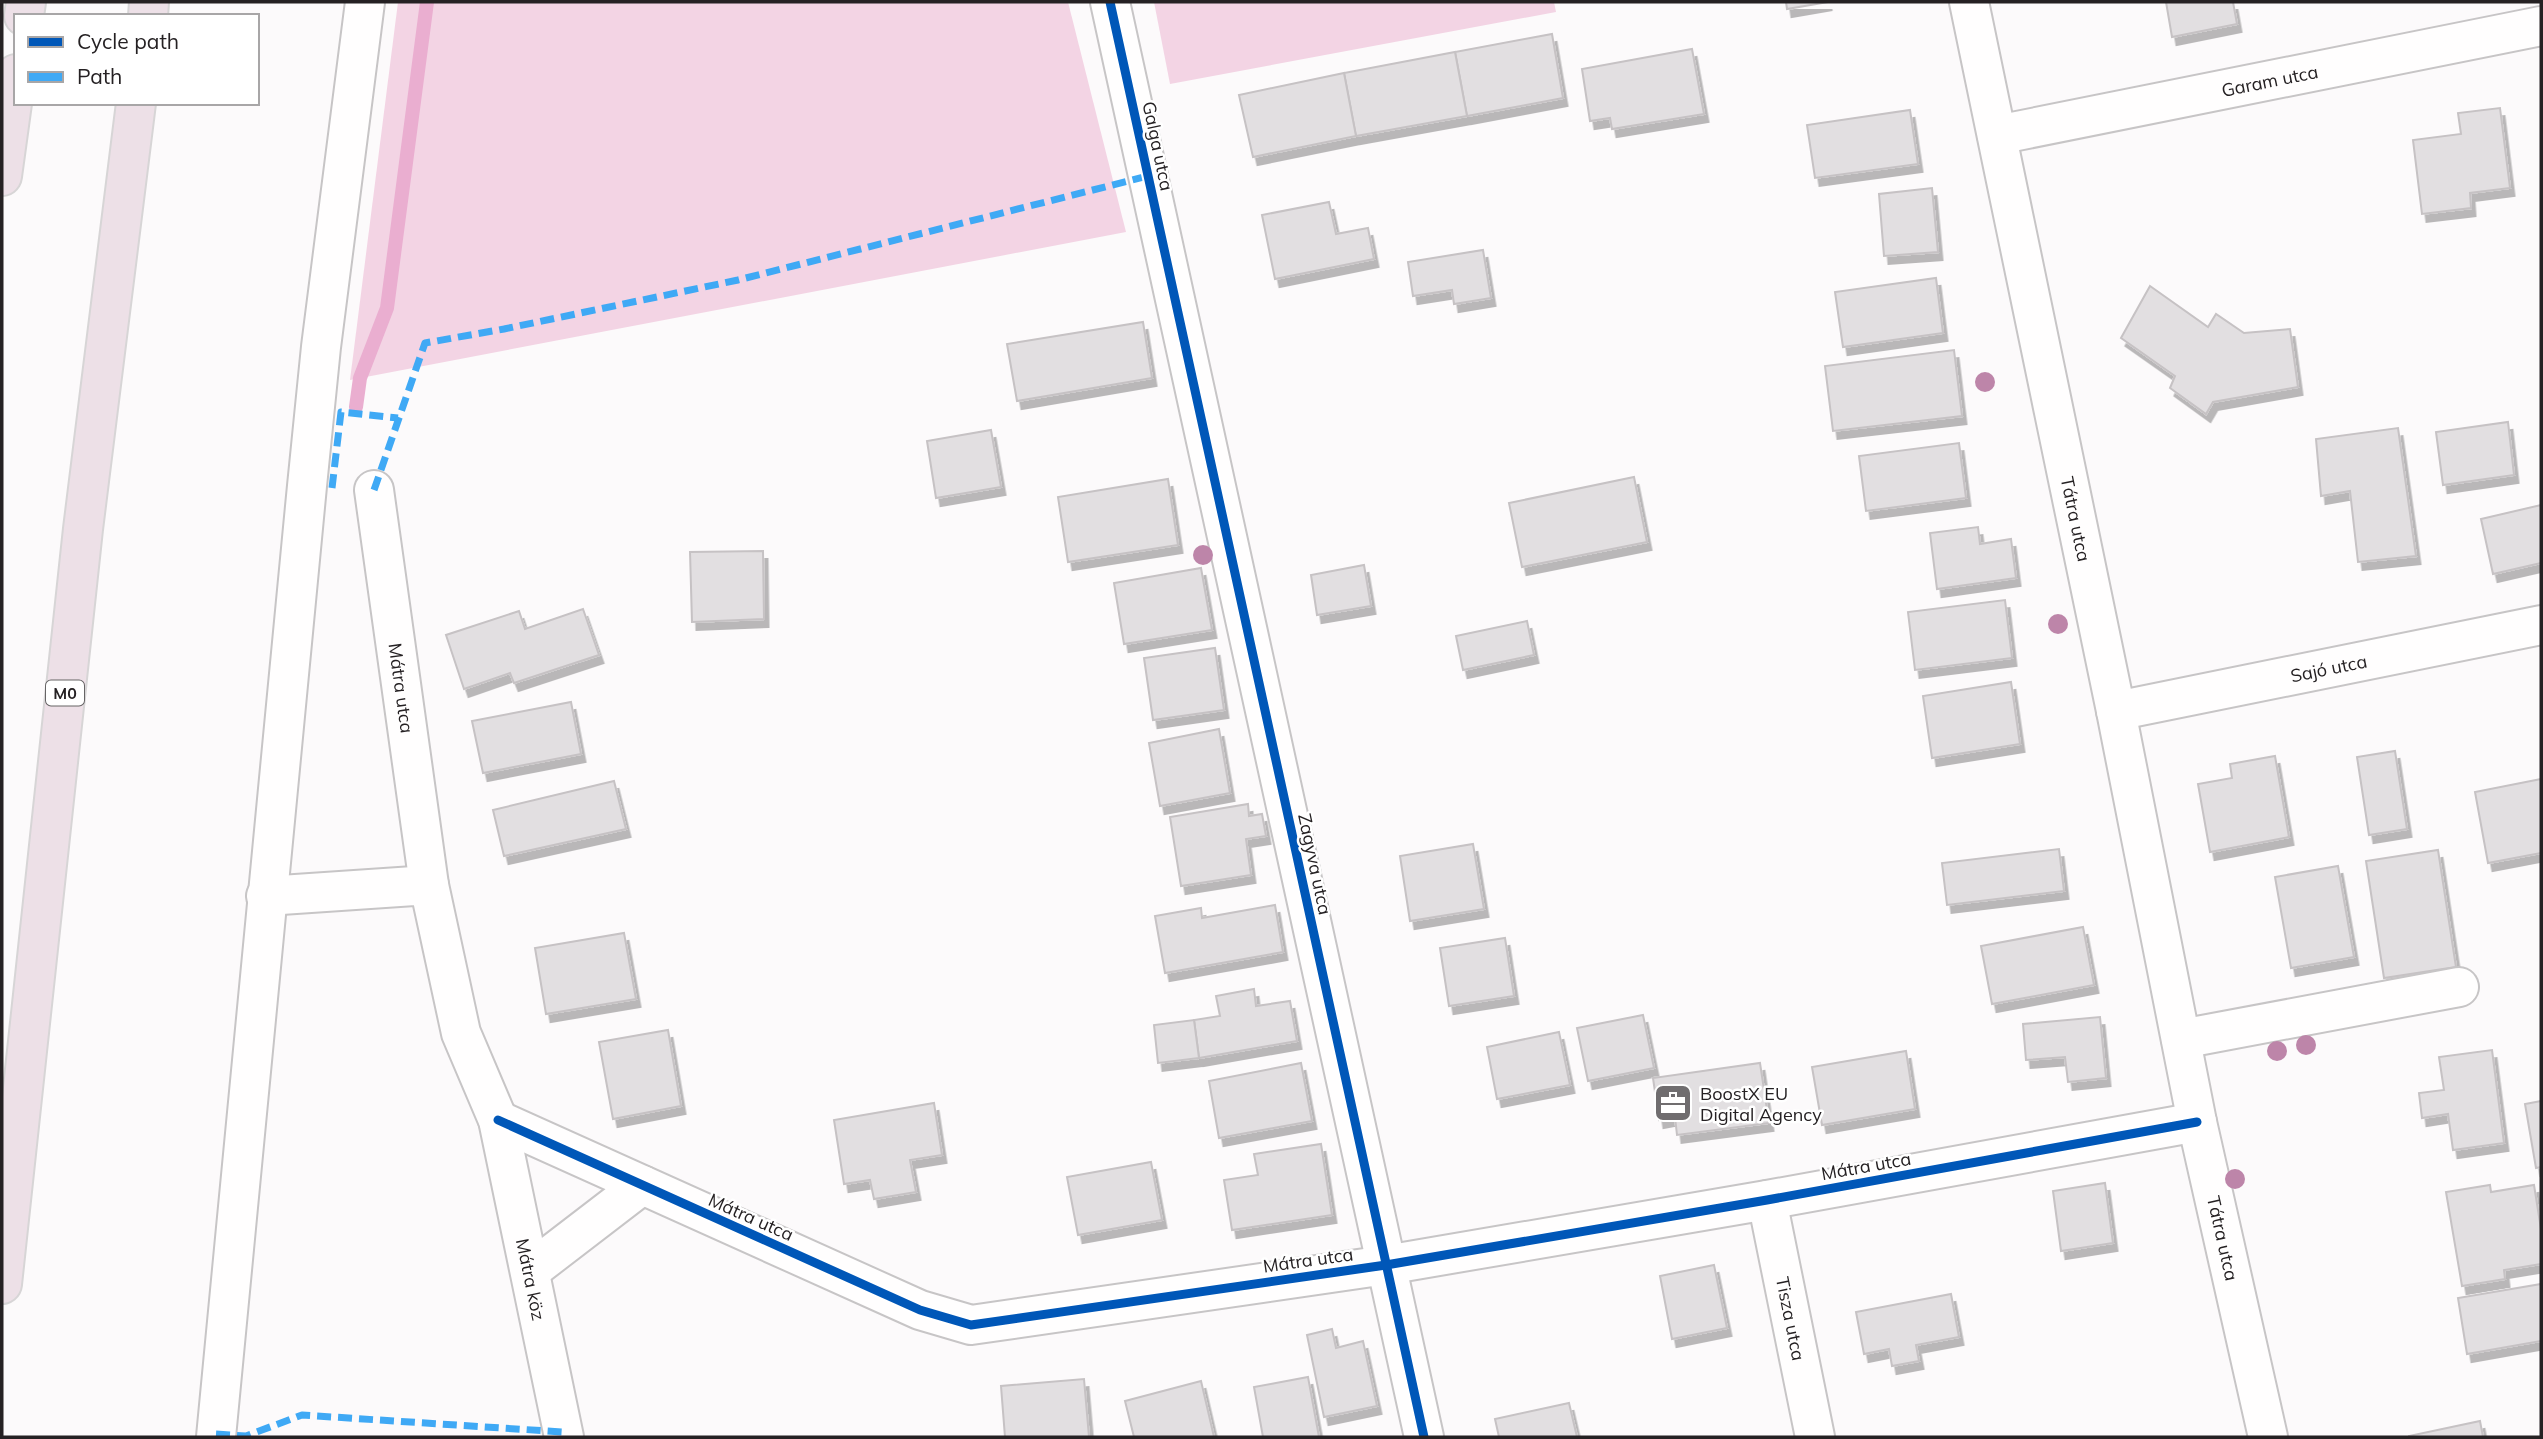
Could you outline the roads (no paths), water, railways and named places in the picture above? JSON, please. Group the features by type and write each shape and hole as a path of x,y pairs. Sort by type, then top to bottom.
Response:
{"highway":[{"path":"2,176 14,89"},
{"name":"M0","path":"2,1284 83,529 136,105"}],"street":[{"path":"216,1437 266,896 320,361 365,2"},
{"name":"Galga utca","path":"1110,2 1175,297"},
{"name":"Tátra utca","path":"1969,2 2116,711 2197,1122 2267,1437"},
{"name":"Garam utca","path":"1997,135 2541,26"},
{"name":"Zagyva utca","path":"1175,297 1424,1437"},
{"name":"Mátra utca","path":"374,490 429,885 461,1033 498,1120 920,1310 971,1325 1386,1265 1767,1200 2197,1122"},
{"name":"Sajó utca","path":"2116,711 2541,625"},
{"path":"266,896 429,885"},
{"path":"2181,1039 2459,987"},
{"name":"Mátra köz","path":"498,1120 564,1437"},
{"path":"530,1271 642,1185"},
{"name":"Tisza utca","path":"1767,1200 1815,1437"}],"waterway":[{"path":"356,407 360,378 387,308 427,2"}],"place":[{"name":"BoostX EU Digital Agency","path":"1673,1103"}]}
